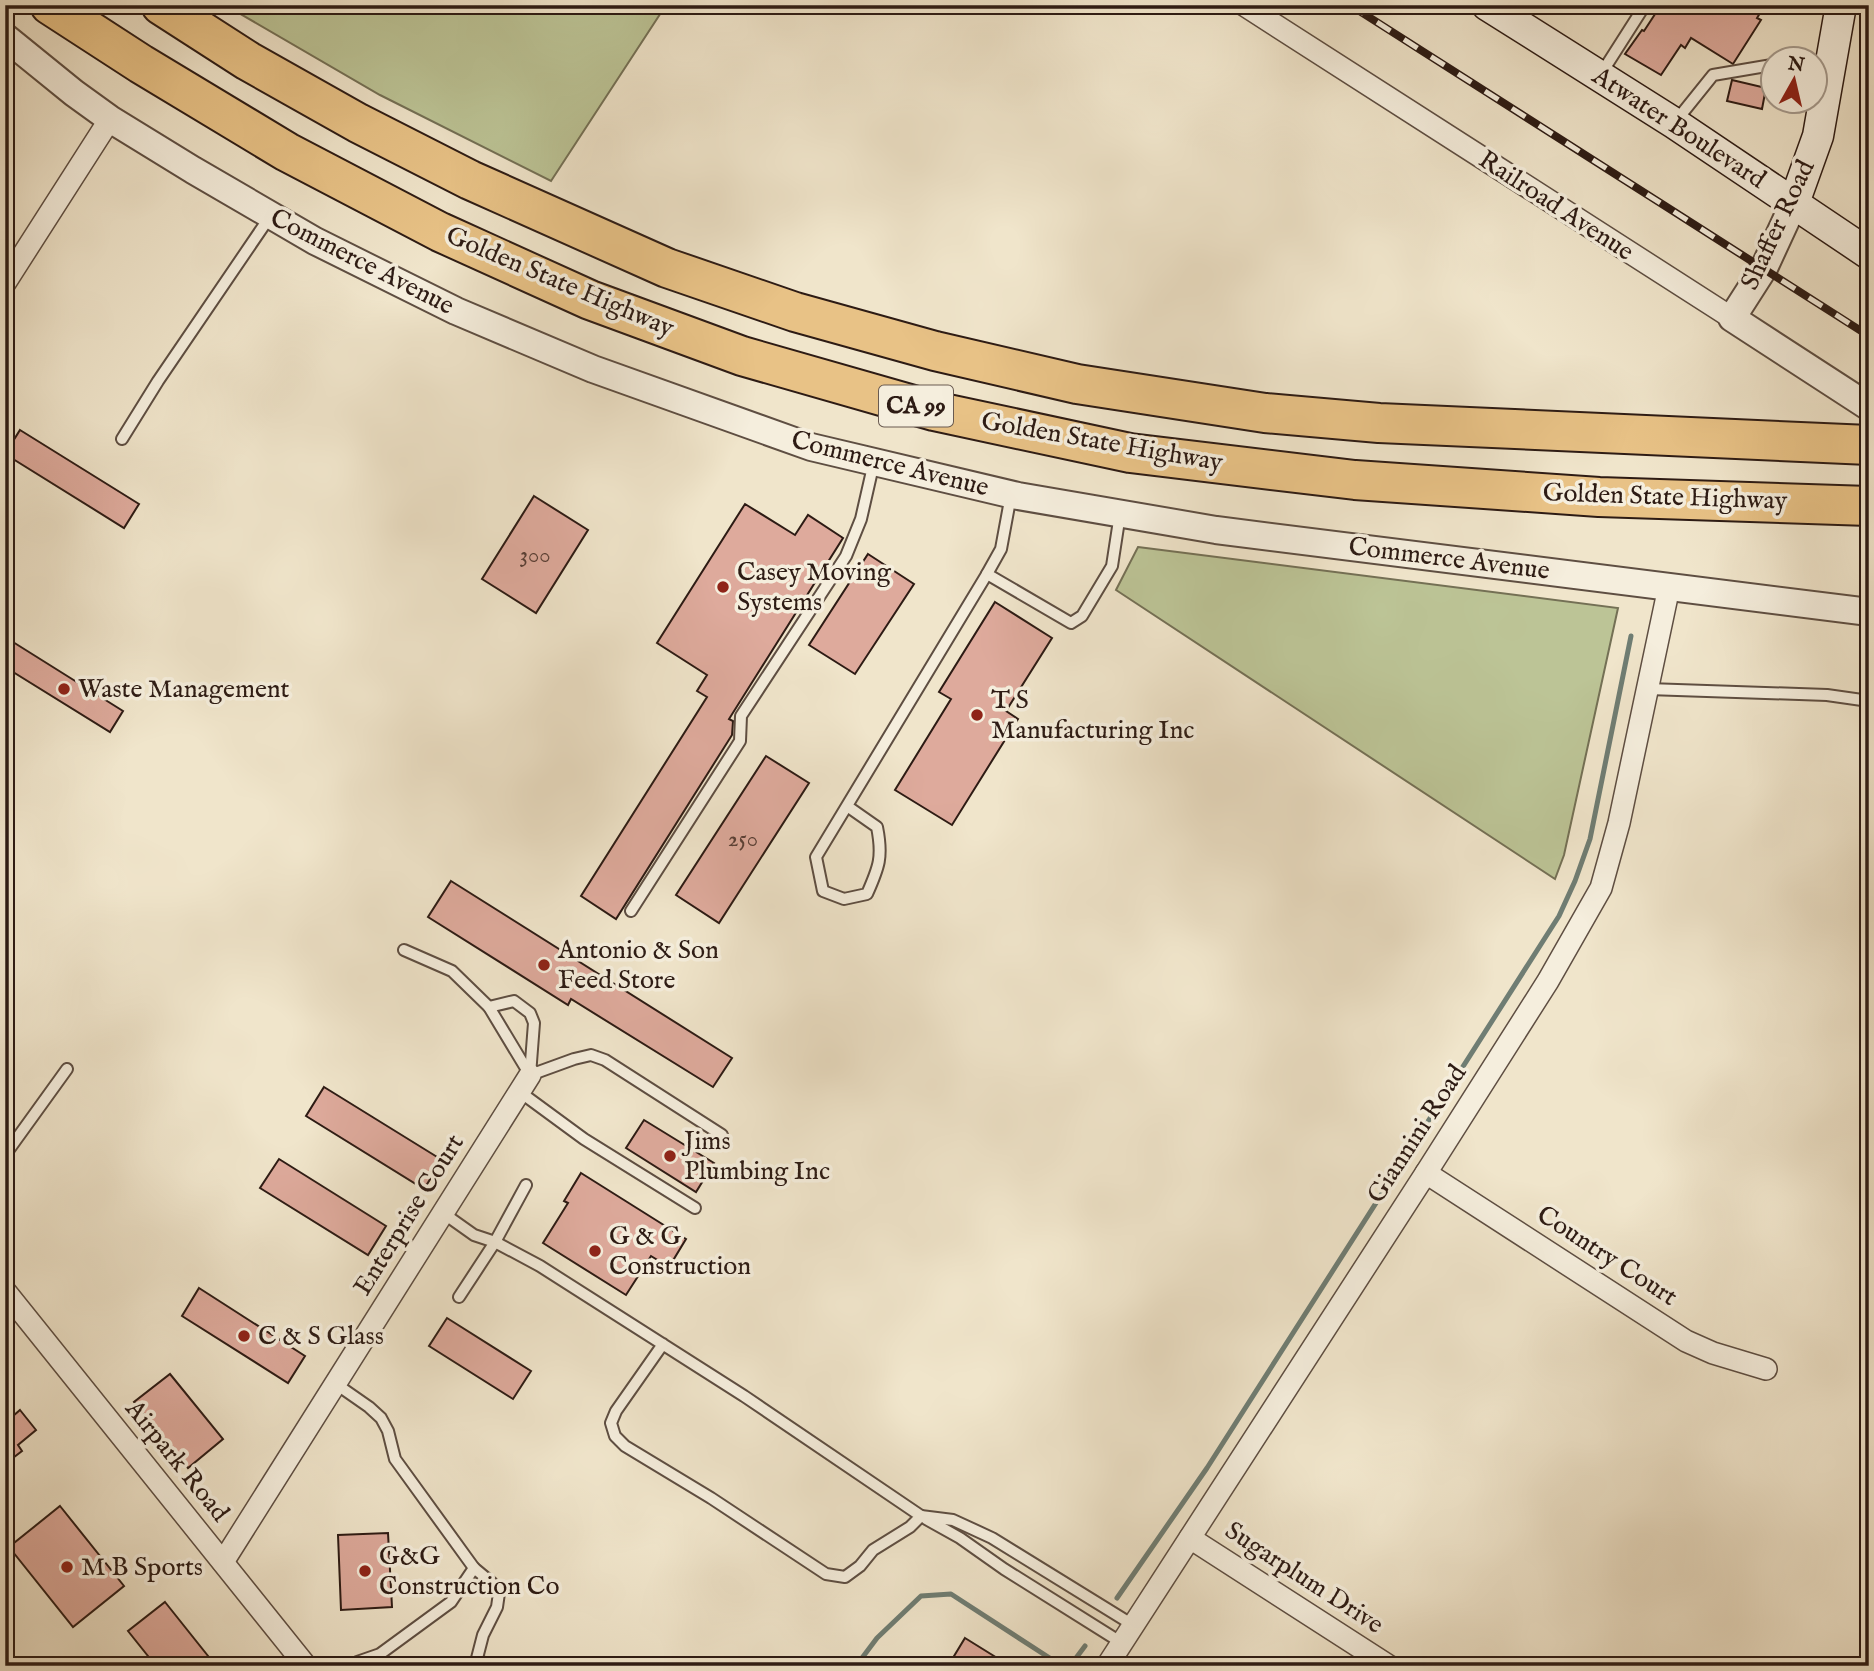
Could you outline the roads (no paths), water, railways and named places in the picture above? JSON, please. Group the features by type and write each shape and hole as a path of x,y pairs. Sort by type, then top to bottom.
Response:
{"highway":[{"name":"Golden State Highway","path":"50,5 141,64 287,152 440,232 590,300 730,351 934,411 1130,453 1355,480 1599,497 1869,506"},
{"name":"Golden State Highway","path":"161,5 248,61 347,117 482,186 667,268 795,312 935,351 1077,384 1265,413 1379,423 1869,445"}],"main road":[{"name":"Atwater Boulevard","path":"1488,5 1674,123 1869,254"},
{"name":"Shaffer Road","path":"1828,51 1841,5"},
{"name":"Shaffer Road","path":"1794,203 1818,136 1819,116"}],"street":[{"name":"Railroad Avenue","path":"1244,5 1869,407"},
{"name":"Commerce Avenue","path":"5,37 110,119 315,241 456,311 593,369 811,447 1011,495 1216,530 1869,612"},
{"path":"5,283 110,119"},
{"name":"Shaffer Road","path":"1732,318 1764,268 1794,203"},
{"path":"1764,268 1758,291 1758,304 1762,316 1784,352"},
{"name":"Giannini Road","path":"1107,1666 1548,981 1601,888 1619,823 1669,587"},
{"name":"Enterprise Court","path":"223,1562 525,1084"},
{"name":"Country Court","path":"1426,1173 1686,1341 1713,1353 1766,1369"},
{"name":"Airpark Road","path":"5,1291 306,1666"},
{"name":"Sugarplum Drive","path":"1190,1538 1389,1666"}],"lane":[{"path":"1600,76 1645,5"},
{"path":"1674,123 1713,75 1758,68"},
{"path":"122,439 158,380 271,215"},
{"path":"631,911 740,741 741,716 846,555 861,519 874,462"},
{"path":"847,806 877,827 881,845 879,865 867,894 844,899 822,891 816,857 1001,549 1011,495"},
{"path":"987,574 1071,623 1082,616 1112,566 1120,514"},
{"path":"1648,690 1827,695 1869,701"},
{"path":"404,950 452,971 489,1007 525,1084 584,1139 695,1208"},
{"path":"489,1007 514,1001 530,1013 534,1023 525,1084"},
{"path":"525,1084 591,1055 605,1060 722,1135"},
{"path":"5,1155 67,1069"},
{"path":"459,1297 495,1242 526,1185"},
{"path":"443,1213 474,1235 495,1242 549,1272 663,1344 1004,1569 1128,1634"},
{"path":"663,1344 611,1423 615,1436 625,1446 711,1498 826,1574 845,1577 860,1566 873,1550 910,1527 921,1516"},
{"path":"336,1384 382,1418 395,1460 474,1568 492,1583 499,1593 497,1606 483,1635 476,1663 498,1666"},
{"path":"921,1516 953,1520 992,1538 1128,1634"},
{"path":"352,1666 380,1654 451,1602 474,1568"}],"waterway":[{"path":"1117,1598 1207,1468 1559,916 1590,839 1631,636"},
{"path":"856,1666 877,1638 921,1596 951,1594 1062,1666"},
{"path":"1070,1666 1085,1646"}],"railway":[{"path":"1350,5 1869,336"}],"place":[{"name":"Casey Moving Systems","path":"723,587"},
{"name":"Waste Management","path":"64,689"},
{"name":"T S Manufacturing Inc","path":"977,715"},
{"name":"Antonio & Son Feed Store","path":"544,965"},
{"name":"Jims Plumbing Inc","path":"670,1156"},
{"name":"G & G Construction","path":"595,1251"},
{"name":"C & S Glass","path":"244,1336"},
{"name":"M B Sports","path":"67,1567"},
{"name":"G&G Construction Co","path":"365,1571"}]}
